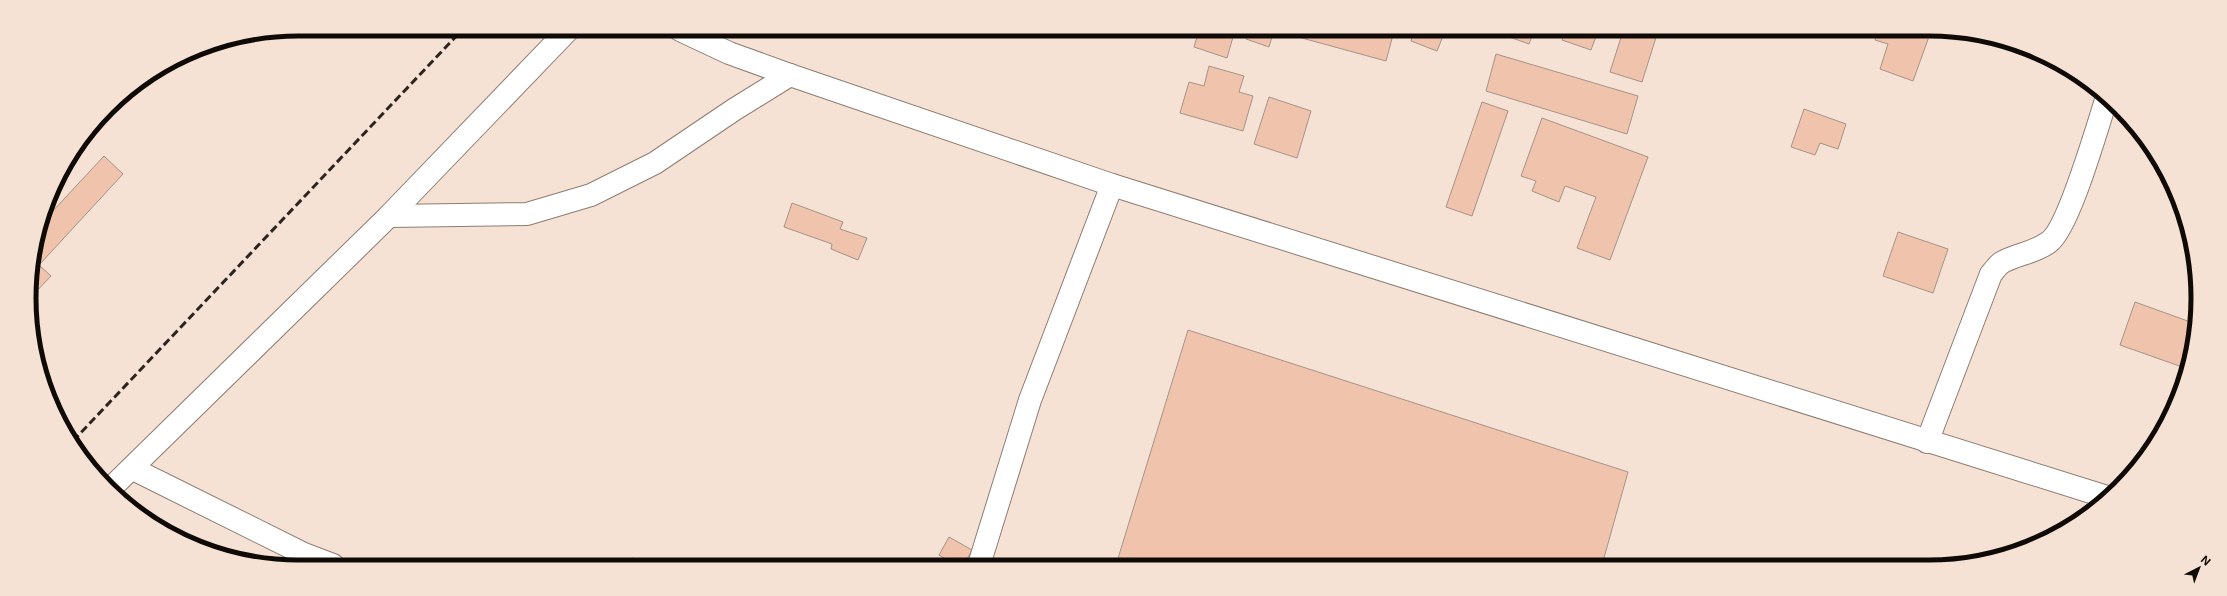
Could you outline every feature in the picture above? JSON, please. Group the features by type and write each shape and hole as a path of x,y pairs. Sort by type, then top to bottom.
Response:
{"street":[{"path":"115,485 389,216 562,36"},
{"path":"693,36 729,53 790,75 1112,185 1927,442 2102,495"},
{"path":"389,216 527,214 591,195 654,163 735,109 790,75"},
{"path":"1927,442 1991,274 2001,263 2037,249 2051,241 2059,229 2075,193 2105,104"},
{"path":"981,560 1030,400 1112,185"},
{"path":"132,469 304,554 320,560"}],"building":[{"path":"1197,36 1233,36 1227,58 1194,47"},
{"path":"1247,36 1272,36 1269,47 1246,39"},
{"path":"1295,36 1393,36 1386,61"},
{"path":"1412,36 1443,36 1437,51 1411,41"},
{"path":"1506,36 1532,36 1529,44"},
{"path":"1563,36 1596,36 1591,50 1562,40"},
{"path":"1621,36 1656,36 1642,82 1610,72"},
{"path":"1876,36 1929,36 1913,81 1880,69 1888,44 1875,40"},
{"path":"1496,54 1638,96 1627,134 1486,91"},
{"path":"1209,66 1244,76 1239,92 1253,96 1243,131 1180,113 1189,82 1204,86"},
{"path":"1269,97 1311,111 1297,158 1254,144"},
{"path":"1482,102 1508,111 1472,216 1446,207"},
{"path":"1804,109 1846,124 1838,149 1820,143 1815,155 1791,147"},
{"path":"1542,118 1648,157 1610,260 1577,248 1596,197 1565,186 1559,202 1532,191 1536,181 1521,176"},
{"path":"104,156 123,174 39,265 51,276 36,291 38,264 50,214"},
{"path":"792,203 843,222 840,229 867,238 858,260 831,249 832,244 784,227"},
{"path":"1898,232 1948,249 1933,293 1883,276"},
{"path":"2135,302 2190,322 2182,367 2120,345"},
{"path":"1188,330 1628,472 1603,560 1118,560"},
{"path":"949,537 972,550 967,560 947,560 939,555"}],"railway":[{"path":"76,438 456,36"}]}
